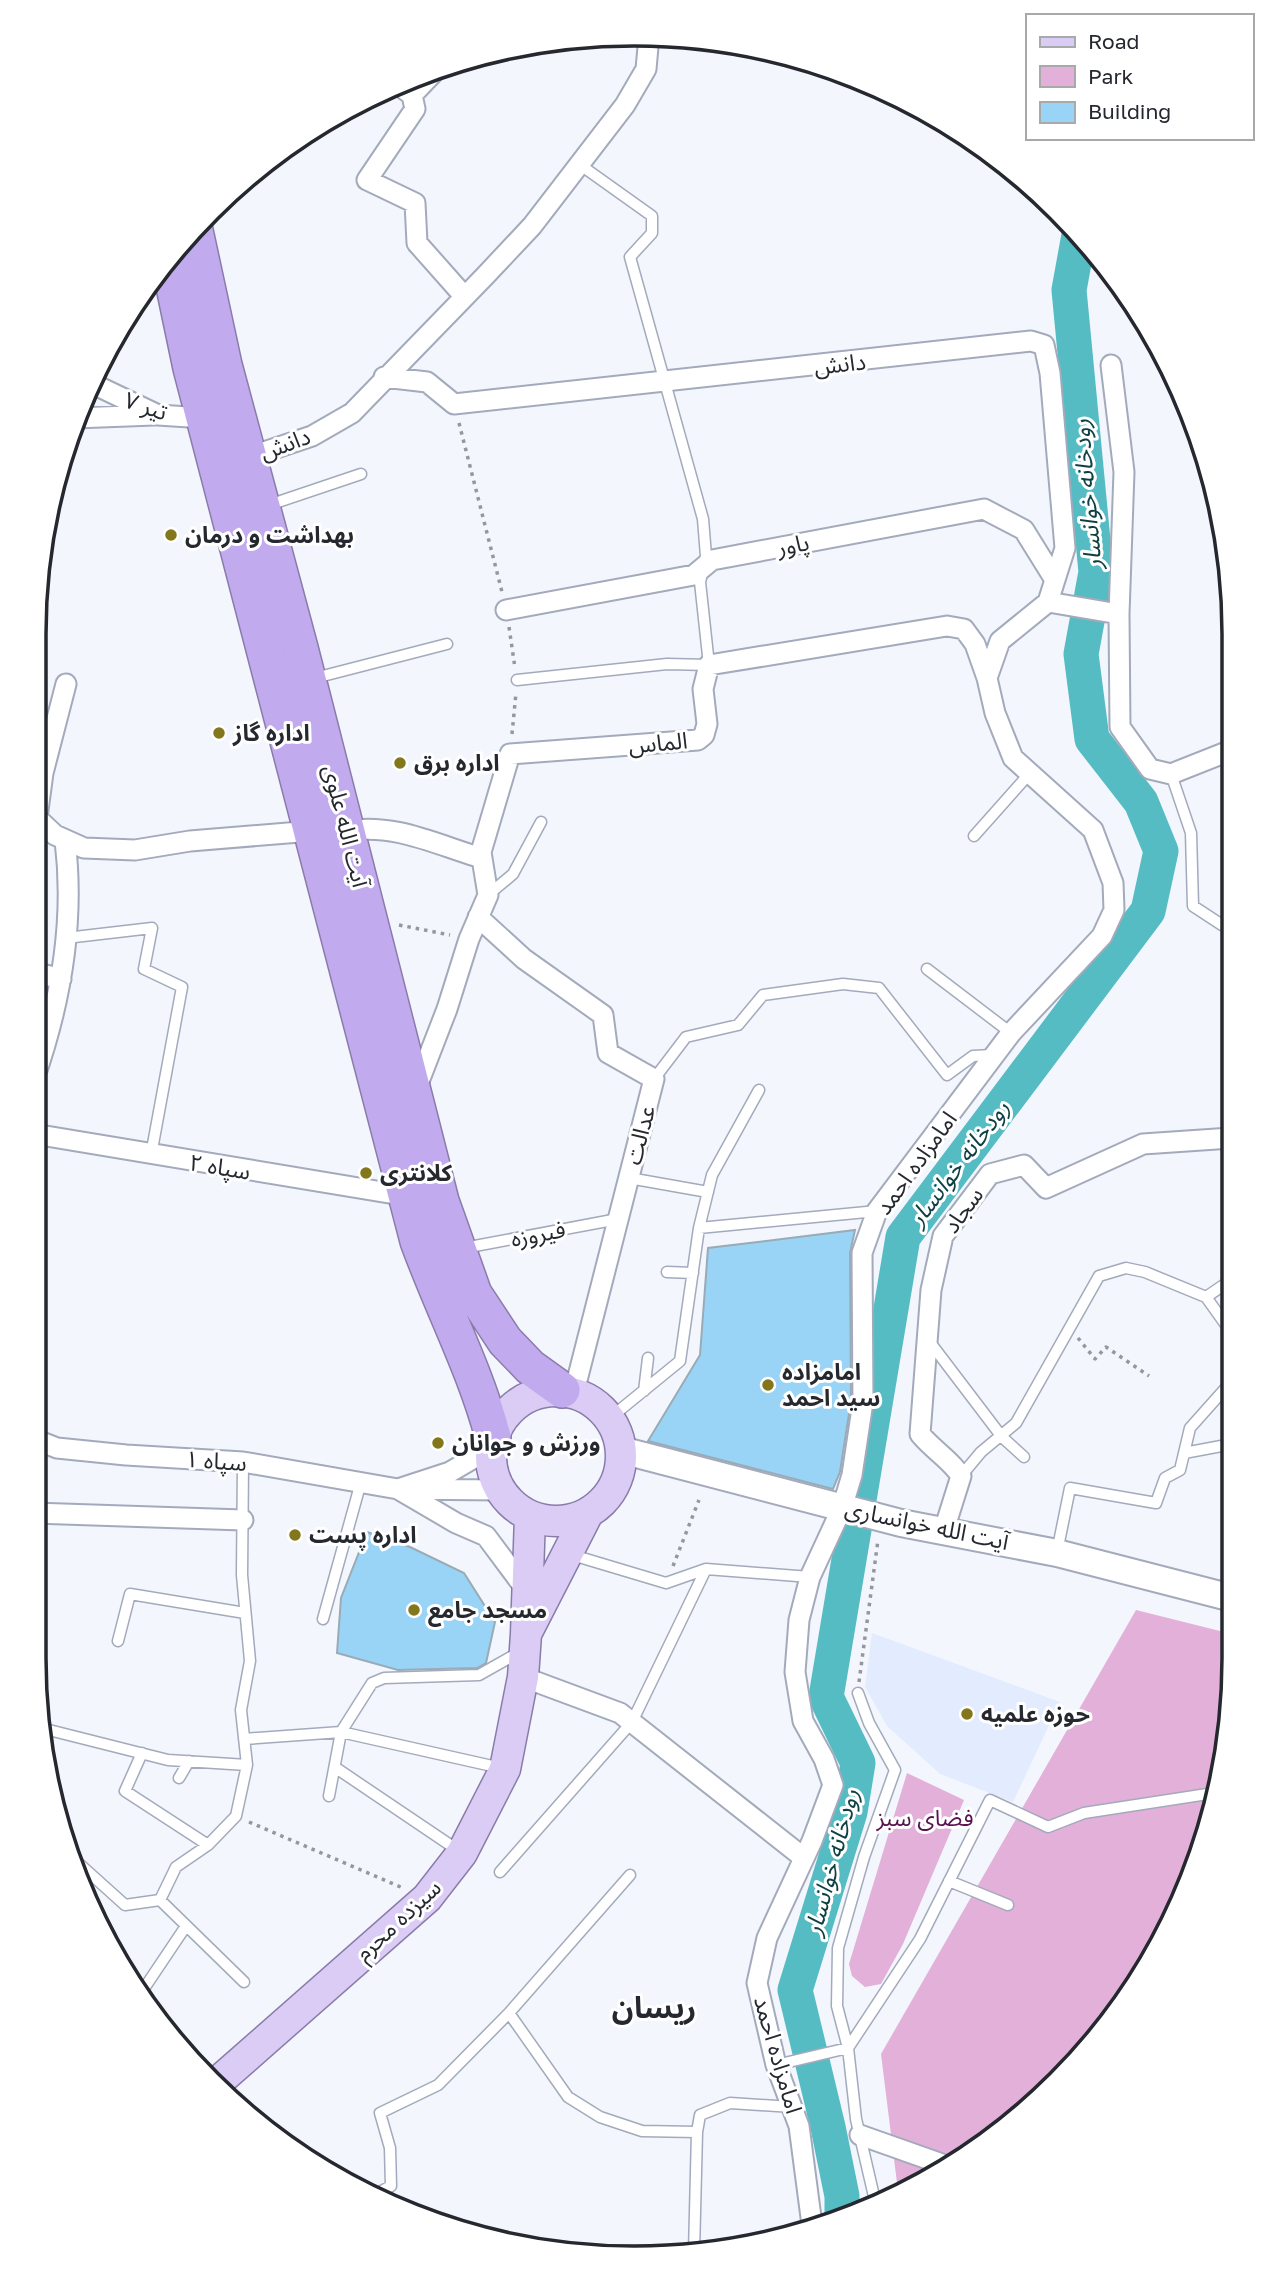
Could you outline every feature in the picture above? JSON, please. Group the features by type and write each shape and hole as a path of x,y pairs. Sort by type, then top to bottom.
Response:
{"highway":[{"name":"آیت الله علوی","path":"197,240 224,365 308,680 441,1201 474,1294 505,1341 530,1367 568,1391"},
{"name":"آیت الله علوی","path":"168,275 418,1241 441,1304 483,1398 492,1443"}],"main road":[{"path":"544,1391 568,1391 594,1402 610,1418 621,1450 620,1469 614,1486 603,1502 588,1513 560,1521 530,1516 513,1505 500,1490 492,1469 492,1443 500,1420 512,1406 527,1396 544,1391"},
{"name":"آیت الله خوانساری","path":"621,1450 842,1508 1057,1553 1222,1595"},
{"path":"524,1654 567,1553 588,1513"},
{"path":"524,1654 530,1516"},
{"name":"سیزده محرم","path":"222,2078 428,1898 462,1853 505,1769 524,1654"}],"street":[{"name":"دانش","path":"249,457 313,436 352,412 531,226 637,87 646,69 648,46"},
{"path":"405,91 415,109 367,180 415,203 417,243 464,296"},
{"name":"دانش","path":"454,404 1031,341 1044,345 1050,373 1065,548 1048,602"},
{"path":"1111,365 1124,472 1119,614 1120,727 1150,769 1171,774 1222,754"},
{"path":"384,377 427,382 454,404"},
{"name":"۷ تیر","path":"100,387 158,415 204,418"},
{"path":"87,418 158,415"},
{"name":"پاور","path":"506,611 694,575 712,560 984,509 1024,530 1055,580"},
{"path":"987,678 1000,641 1048,602 1119,614"},
{"path":"709,665 947,626 964,629 975,644 987,678"},
{"name":"الماس","path":"510,754 698,740 704,735 707,724 703,689 709,665"},
{"name":"امامزاده احمد","path":"811,2219 799,2126 776,2065 757,1983 767,1938 804,1858 833,1785 824,1759 803,1721 795,1672 799,1620 810,1577 842,1508 852,1475 863,1402 863,1253 877,1210 1012,1033 1102,936 1114,911 1113,883 1093,830 1013,758 995,713 987,678"},
{"path":"46,761 66,684"},
{"path":"414,1094 447,1009 469,939 488,895 481,852 510,754"},
{"path":"46,825 65,840 84,848 135,850 190,841 312,831"},
{"path":"347,831 369,827 391,829 475,856 481,852"},
{"path":"46,1035 61,979 66,938 71,883 65,840"},
{"name":"عدالت","path":"478,917 524,959 603,1015 608,1053 654,1079 619,1219 568,1391"},
{"path":"46,975 61,979"},
{"name":"سپاه ۲","path":"46,1136 407,1196"},
{"name":"سجاد","path":"961,1476 954,1464 934,1451 920,1434 931,1290 943,1236 990,1174 1024,1165 1046,1188 1143,1144 1222,1139"},
{"path":"398,1489 450,1472 492,1443"},
{"name":"سپاه ۱","path":"46,1444 57,1448 112,1454 243,1462 398,1489"},
{"path":"944,1530 961,1476"},
{"path":"398,1489 500,1490"},
{"path":"398,1489 456,1523 486,1536 527,1591"},
{"path":"46,1513 243,1520"},
{"path":"524,1654 620,1713 804,1858"},
{"path":"860,2135 937,2162"}],"lane":[{"path":"517,680 667,664 709,665 700,582 706,556 703,519 631,257 652,233 652,216 579,164"},
{"path":"262,508 361,474"},
{"path":"308,680 447,644"},
{"path":"974,836 1030,773"},
{"path":"1171,774 1191,833 1193,906 1222,925"},
{"path":"488,895 513,874 541,822"},
{"path":"66,938 152,928 144,969 182,986 151,1155"},
{"path":"927,969 1012,1033"},
{"path":"654,1079 686,1037 738,1025 763,995 843,984 879,988 947,1075 974,1056 996,1055"},
{"path":"610,1418 680,1361 699,1228 712,1175 759,1090"},
{"path":"629,1178 708,1192"},
{"path":"699,1228 877,1210"},
{"name":"فیروزه","path":"458,1249 619,1219"},
{"path":"961,1476 981,1452 1016,1423 1099,1276 1126,1268 1145,1272 1206,1297 1222,1319"},
{"path":"667,1272 693,1273"},
{"path":"1206,1297 1222,1286"},
{"path":"927,1339 1002,1437 1024,1457"},
{"path":"644,1391 648,1358"},
{"path":"1057,1553 1070,1488 1156,1503 1165,1478 1180,1470 1190,1428 1222,1392"},
{"path":"1184,1453 1222,1446"},
{"path":"160,1900 176,1867 208,1845 236,1816 247,1765 241,1710 250,1661 245,1613 243,1462"},
{"path":"323,1619 360,1482"},
{"path":"567,1553 666,1583 706,1569 810,1577"},
{"path":"500,1872 632,1722 706,1569"},
{"path":"118,1641 130,1594 245,1613"},
{"path":"329,1796 341,1732 372,1683 479,1675 524,1654"},
{"path":"858,1693 869,1723 895,1770 864,1857 838,1948 837,2006 848,2048 860,2135 874,2195"},
{"path":"51,1730 142,1753 189,1761 247,1765"},
{"path":"244,1739 341,1732 505,1769"},
{"path":"142,1753 125,1791 208,1845"},
{"path":"179,1778 189,1761"},
{"path":"336,1768 462,1853"},
{"path":"776,2065 848,2048 920,1939 990,1800 1048,1827 1084,1813 1205,1794"},
{"path":"84,1868 125,1905 160,1900"},
{"path":"383,2190 391,2186 390,2148 380,2113 438,2085 509,2013 630,1875"},
{"path":"949,1881 1008,1905"},
{"path":"160,1900 244,1982"},
{"path":"146,1986 186,1926"},
{"path":"509,2013 568,2097 600,2117 642,2131 696,2132"},
{"path":"694,2243 696,2132 700,2115 730,2104 792,2107"}],"path":[{"path":"454,404 506,611 517,680 510,754"},
{"path":"370,920 469,939"},
{"path":"1071,1329 1096,1359 1106,1347 1149,1377"},
{"path":"666,1583 699,1500"},
{"path":"858,1693 866,1612 881,1517"},
{"path":"236,1816 428,1898"}],"shaded area":[{"name":"حوزه علمیه","path":"872,1633 1060,1702 1013,1802 940,1774 887,1726 865,1687"}],"green space":[{"path":"1136,1610 1222,1632 1216,1735 1210,1773 1190,1848 1177,1884 1143,1952 1100,2016 1076,2046 1021,2101 991,2125 928,2168 897,2184 881,2054"},
{"name":"فضای سبز","path":"907,1773 964,1800 903,1944 881,1984 865,1987 852,1976 849,1964"}],"building":[{"name":"امامزاده سید احمد","path":"855,1230 850,1253 851,1401 840,1472 833,1489 648,1441 700,1355 708,1248"},
{"name":"مسجد جامع","path":"367,1532 410,1547 464,1573 495,1622 486,1663 477,1668 398,1670 337,1653 341,1598"}],"waterway":[{"name":"رودخانه خوانسار","path":"842,2208 828,2127 795,1990 850,1812 858,1763 826,1697 903,1237 1148,911 1161,851 1141,802 1092,739 1081,654 1096,572 1069,290 1077,247"}],"place":[{"name":"بهداشت و درمان","path":"171,535"},
{"name":"اداره گاز","path":"219,733"},
{"name":"اداره برق","path":"400,763"},
{"name":"کلانتری","path":"366,1173"},
{"name":"امامزاده سید احمد","path":"768,1385"},
{"name":"ورزش و جوانان","path":"438,1443"},
{"name":"اداره پست","path":"295,1535"},
{"name":"مسجد جامع","path":"414,1610"},
{"name":"حوزه علمیه","path":"967,1714"}],"district":[{"name":"ریسان","path":"654,2008"}]}
